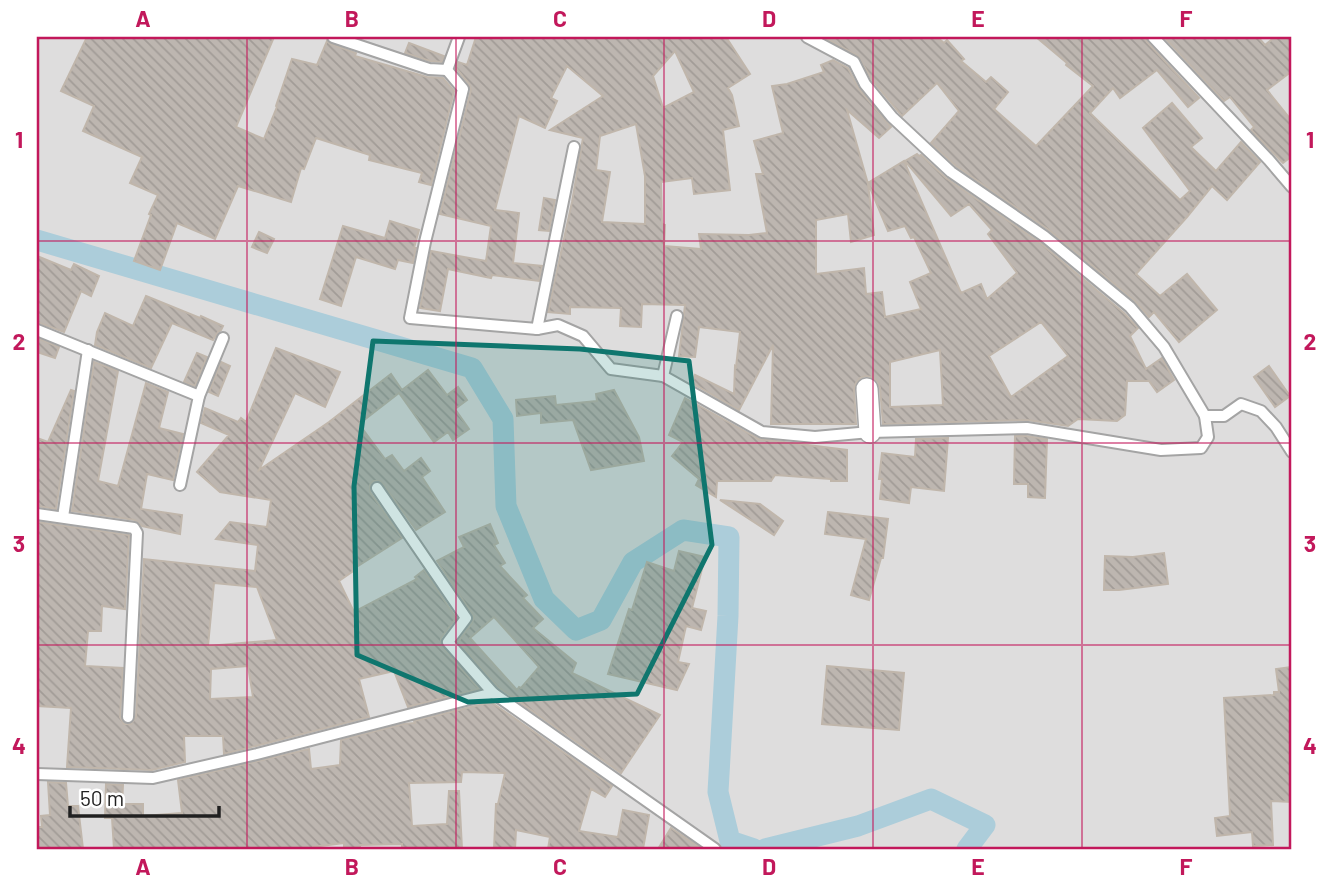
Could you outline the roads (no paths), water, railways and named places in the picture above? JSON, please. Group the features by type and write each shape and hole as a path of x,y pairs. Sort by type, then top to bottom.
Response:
{"street":[{"path":"867,389 870,432"}],"lane":[{"path":"333,37 429,69 447,70 463,89 425,242 411,318 537,329 558,325 583,335 611,369 663,376 762,432 815,437 870,432 1027,428 1161,450 1201,448 1208,437 1205,416 1164,347 1129,307 1044,236 951,172 892,117 864,84 854,62 807,37"},
{"path":"447,70 459,37"},
{"path":"1153,37 1292,187"},
{"path":"537,329 574,147"},
{"path":"663,376 677,316"},
{"path":"37,330 199,396"},
{"path":"180,485 199,396 223,338"},
{"path":"64,517 88,350"},
{"path":"1205,416 1224,416 1241,404 1261,411 1276,427 1292,452"},
{"path":"377,488 466,618 448,642 493,693 715,849"},
{"path":"37,514 134,528 137,533 128,717"},
{"path":"37,774 153,778 493,693"}],"waterway":[{"path":"37,240 472,368 503,419 506,506 544,599 576,630 601,620 633,562 683,530 729,537 728,616 718,792 730,841 754,849"},
{"path":"765,849 858,826 931,799 985,825 967,849"}]}
